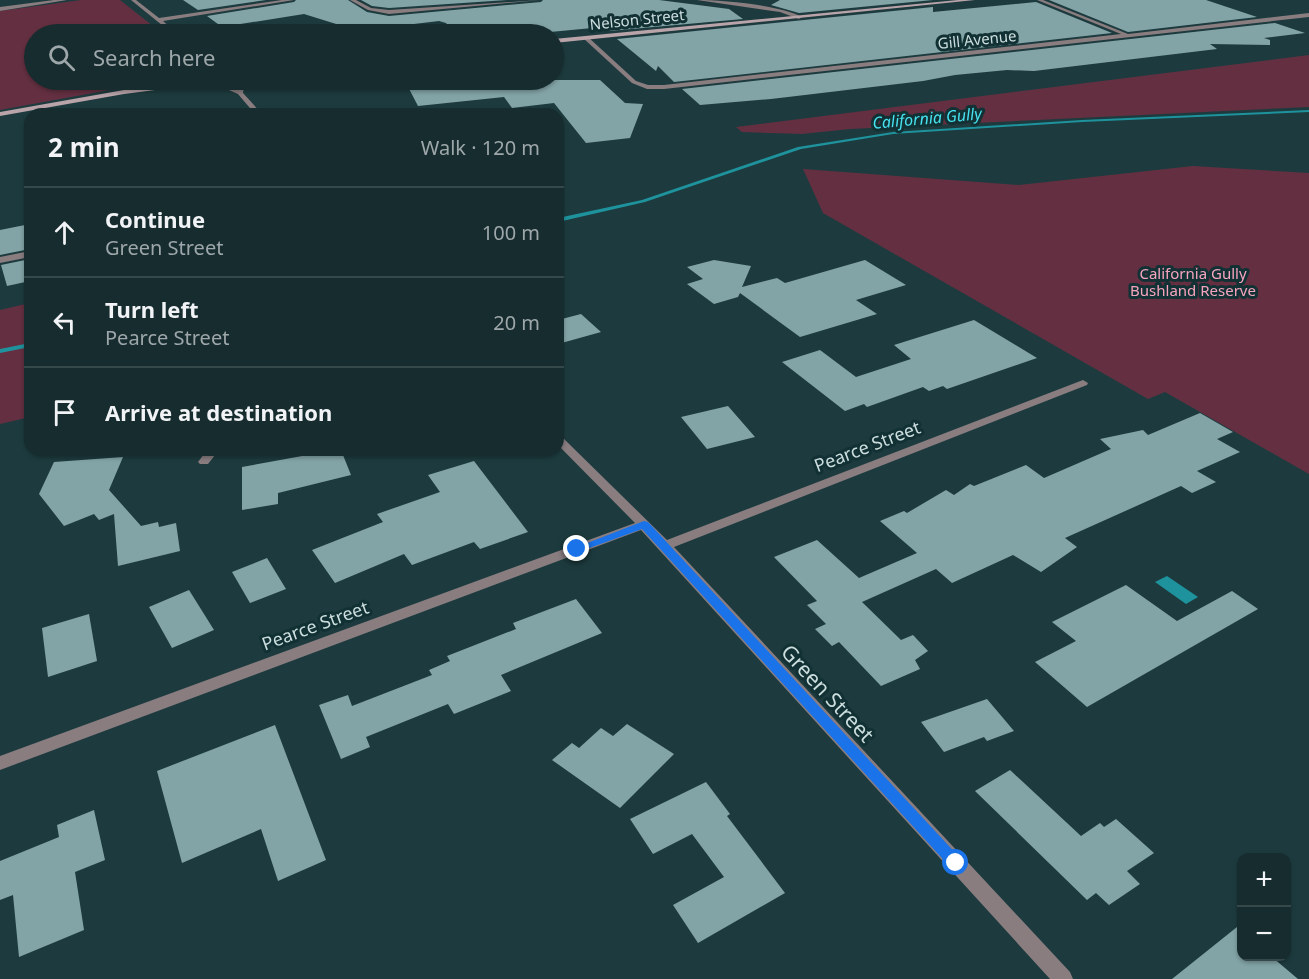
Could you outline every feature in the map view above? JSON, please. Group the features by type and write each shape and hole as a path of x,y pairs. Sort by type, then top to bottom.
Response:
{"street":[{"path":"0,9 65,0"},
{"path":"133,0 164,24"},
{"path":"159,20 292,0"},
{"path":"352,0 370,9 389,12 539,0"},
{"path":"699,0 781,11 800,17"},
{"path":"938,0 945,3"},
{"name":"Nelson Street","path":"564,40 974,0"},
{"path":"1039,0 1129,36"},
{"name":"Gill Avenue","path":"586,38 634,82 645,89 1309,15"},
{"path":"34,108 134,90"},
{"path":"124,92 139,90"},
{"path":"233,90 240,93 254,108"},
{"path":"0,114 24,110"},
{"path":"0,260 24,255"},
{"name":"Pearce Street","path":"665,546 1083,383"},
{"name":"Green Street","path":"564,445 665,546 1063,979"},
{"path":"204,462 208,456"},
{"name":"Pearce Street","path":"0,763 644,524"}],"green space":[{"path":"81,0 120,0 150,24 24,24 24,90 109,90 0,110 0,11"},
{"path":"1309,55 1309,107 850,129 802,134 742,132 736,127"},
{"name":"California Gully Bushland Reserve","path":"1193,166 1309,173 1309,474 1165,392 1148,399 823,213 803,169 1019,185"},
{"path":"24,304 24,418 0,424 0,310"}],"water":[{"path":"1167,576 1198,597 1186,604 1155,582"}],"building":[{"path":"183,0 266,0 198,10"},
{"path":"296,0 348,0 367,12 389,16 543,0 659,0 729,9 743,19 609,31 603,27 564,31 564,24 447,24 439,21 414,24 336,24 304,14 241,24 218,24 207,16"},
{"path":"361,0 507,0 389,8 372,6"},
{"path":"780,0 933,0 799,13 771,5"},
{"path":"1049,0 1206,0 1257,17 1128,32"},
{"path":"1036,2 1112,33 674,82 658,66 656,71 617,39 933,7 933,12"},
{"path":"1275,23 1305,33 1264,38 1270,40 1270,45 1210,44 1217,49 1034,71 1007,70 955,75 923,81 771,99 700,105 682,89"},
{"path":"564,80 600,80 625,103 643,104 630,138 586,143 564,116 564,108 558,108 554,103 512,108 504,97 418,106 410,90 564,90"},
{"path":"24,225 24,250 0,255 0,230"},
{"path":"24,260 24,282 7,286 1,265"},
{"path":"714,260 751,266 742,287 777,278 785,283 865,260 906,285 856,300 877,314 800,337 740,293 738,297 714,304 687,284 703,279 687,267"},
{"path":"581,314 601,332 564,342 564,318"},
{"path":"974,320 1037,358 947,389 943,386 929,391 923,387 867,407 864,404 845,411 782,362 820,350 856,377 911,359 894,345"},
{"path":"728,406 755,437 707,449 681,417"},
{"path":"1200,413 1233,432 1217,439 1240,452 1197,471 1216,482 1192,493 1181,486 1065,538 1077,547 1041,572 1013,555 952,583 936,569 862,602 901,640 913,635 928,651 915,660 920,669 881,686 839,642 832,646 815,629 826,624 807,605 817,601 774,557 817,540 859,578 917,553 880,521 904,511 907,513 946,490 954,495 970,484 974,486 1026,465 1044,478 1111,449 1100,439 1143,430 1148,435"},
{"path":"302,456 343,456 351,475 278,493 278,504 242,510 242,467"},
{"path":"123,457 109,490 141,526 158,522 159,527 176,523 180,551 118,566 114,514 99,520 94,514 64,526 39,494 54,462"},
{"path":"474,461 528,532 480,549 474,542 412,565 404,554 335,583 312,550 383,522 377,514 440,492 428,475"},
{"path":"267,558 286,589 250,603 232,572"},
{"path":"1126,585 1177,621 1232,591 1258,609 1087,707 1035,662 1076,641 1052,622"},
{"path":"189,590 214,630 172,648 149,607"},
{"path":"576,599 602,633 501,675 511,691 454,714 448,704 366,737 370,747 341,759 319,705 348,695 352,706 432,675 429,670 450,661 447,656 516,629 513,623"},
{"path":"89,614 97,661 48,677 42,628"},
{"path":"987,699 1014,731 987,741 984,737 944,752 921,722"},
{"path":"627,724 674,754 620,808 552,760 572,743 579,748 601,728 613,736"},
{"path":"275,725 326,860 278,881 261,829 182,863 157,771"},
{"path":"1010,770 1081,836 1100,823 1104,827 1116,819 1154,853 1127,871 1140,884 1109,905 1096,893 1087,900 975,791"},
{"path":"706,782 730,814 727,816 785,893 698,943 673,905 724,877 692,834 653,854 630,819"},
{"path":"94,810 105,860 75,872 84,930 19,957 13,895 0,900 0,861 59,837 57,825"},
{"path":"1237,927 1237,961 1277,961 1298,979 1172,979"}],"waterway":[{"name":"California Gully","path":"564,219 643,201 800,148 893,133 1082,121 1309,111"},
{"name":"California Gully","path":"0,351 24,346"}],"route":[{"path":"577,549 644,524 956,863"}]}
